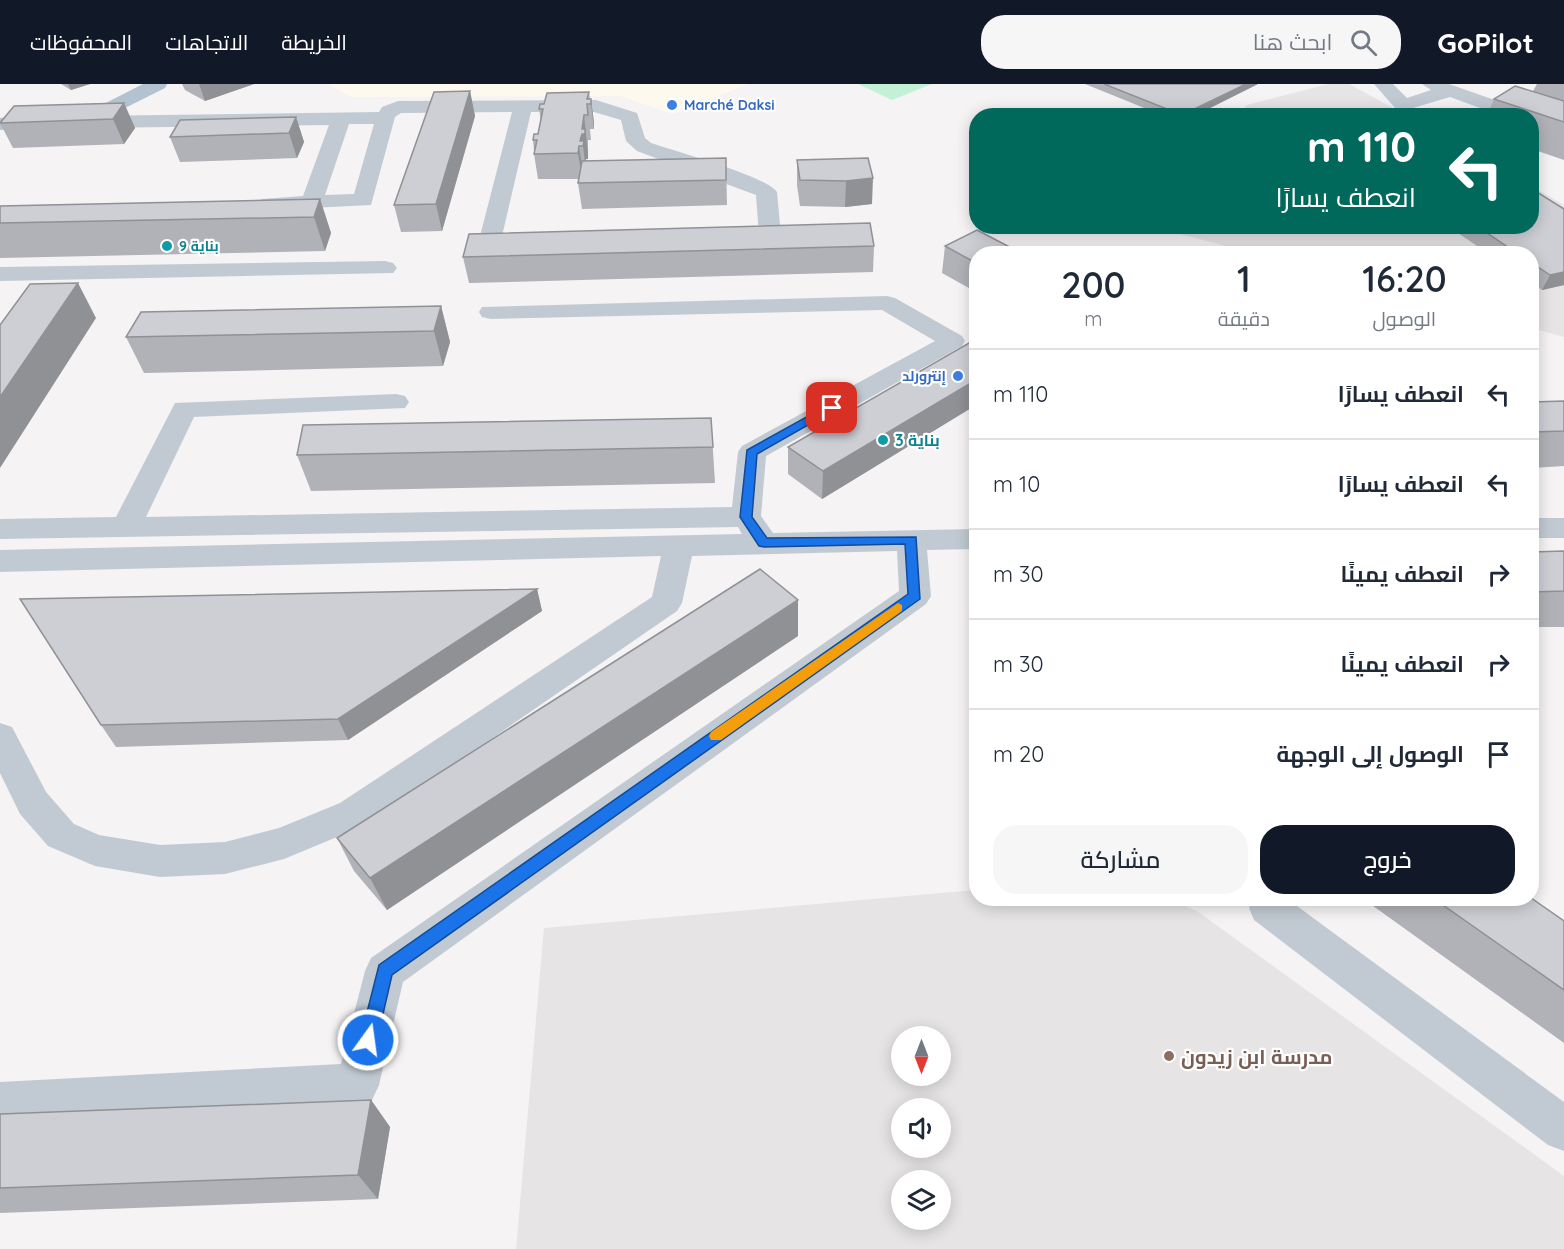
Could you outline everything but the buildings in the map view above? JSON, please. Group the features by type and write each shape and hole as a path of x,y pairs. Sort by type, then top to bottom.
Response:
{"main road":[{"path":"7,123 96,115 158,84"}],"street":[{"path":"1383,84 1403,105 1440,87 1499,108"},
{"path":"254,204 363,200 386,117 390,111 398,107 596,106 630,117 636,141 644,147 748,183 766,192 770,236"},
{"path":"491,236 523,107"},
{"path":"7,123 386,117"},
{"path":"312,202 340,118"},
{"path":"0,274 385,268"},
{"path":"492,312 887,303 953,341 752,452 746,517 764,543"},
{"path":"126,527 184,409 396,402"},
{"path":"0,529 746,517"},
{"path":"1539,528 1564,528"},
{"path":"0,561 969,539"},
{"path":"0,1104 357,1085 385,971 915,596 911,540"},
{"path":"0,737 33,803 61,835 94,850 160,861 225,858 284,843 353,814 666,603 679,545"},
{"path":"1268,908 1564,1130"}],"shaded area":[{"name":"Marché Daksi","path":"328,84 748,84 673,114 620,96 351,97"},
{"path":"1328,84 1349,84 1393,108 1244,108 1247,105"},
{"path":"1539,190 1564,205 1564,337 1539,330 1539,246 1225,246 1180,234 1539,234"},
{"name":"مدرسة ابن زيدون","path":"969,891 969,906 1185,906 1197,911 1564,1176 1564,1249 516,1249 544,928"}],"green space":[{"path":"858,84 932,84 892,100"}],"slow traffic":[{"path":"716,736 898,608"}],"place":[{"name":"Marché Daksi","path":"672,105"},
{"name":"بناية 9","path":"167,246"},
{"name":"إنترورلد","path":"958,376"},
{"name":"بناية 3","path":"883,440"},
{"name":"مدرسة ابن زيدون","path":"1169,1056"}],"route":[{"path":"368,1040 385,971 915,596 911,540 764,543 746,517 752,452 832,408"}]}
